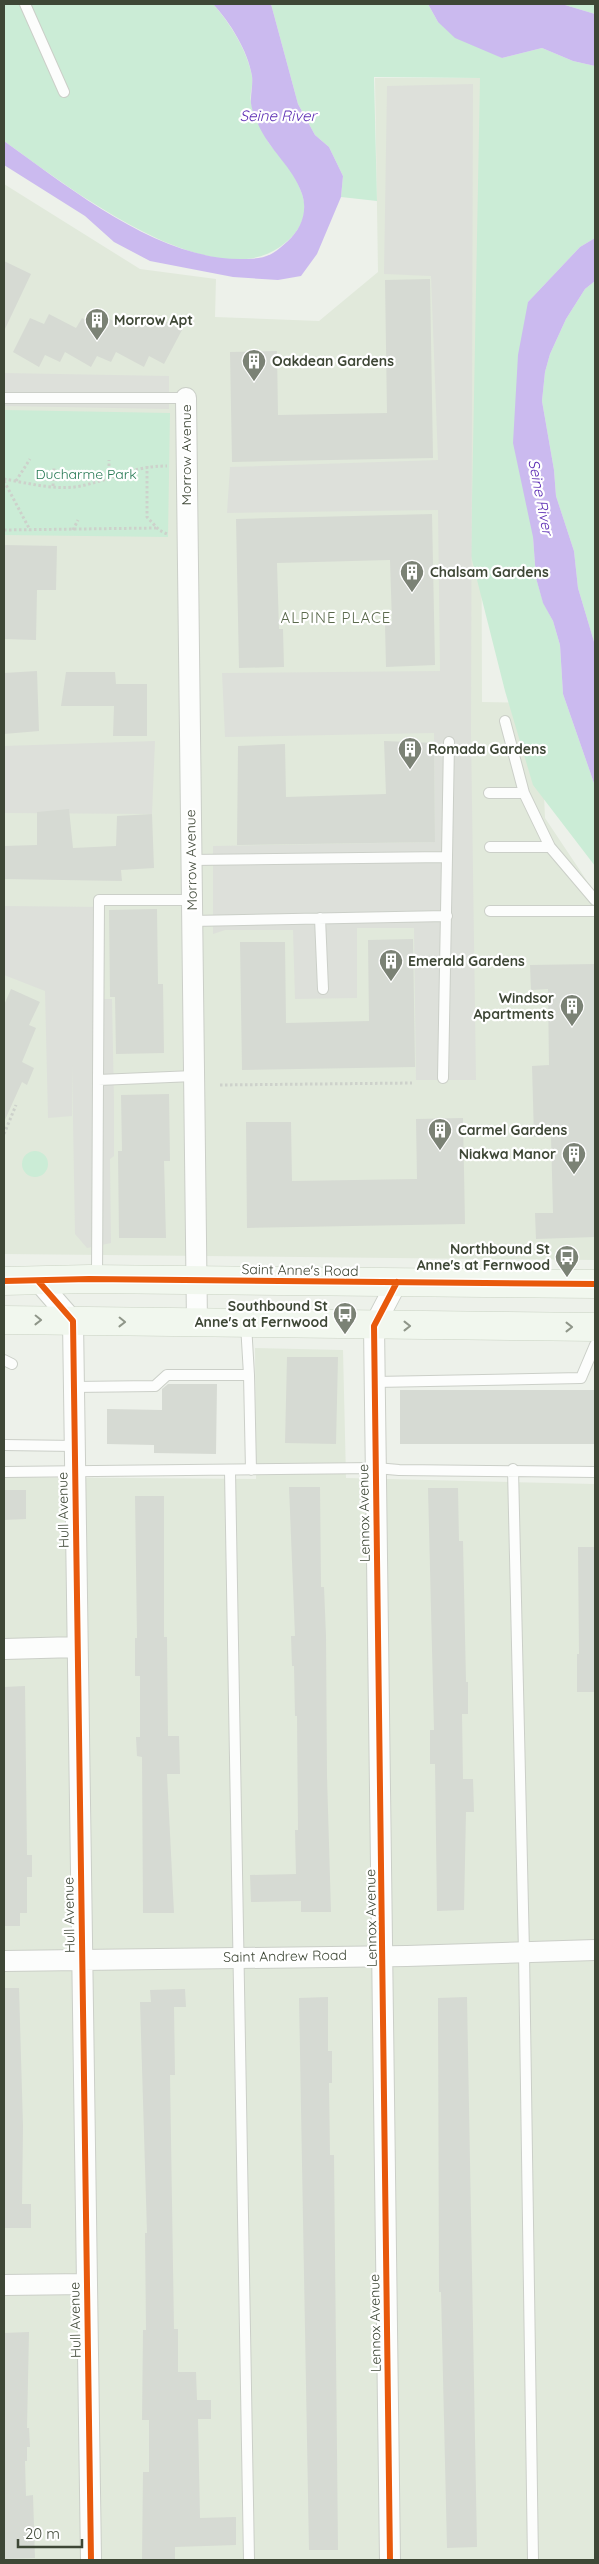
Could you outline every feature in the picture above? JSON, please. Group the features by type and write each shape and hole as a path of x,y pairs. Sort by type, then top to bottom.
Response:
{"main road":[{"name":"Saint Anne's Road","path":"4,1280 38,1282 98,1280 595,1284"},
{"path":"4,1320 374,1326 595,1327"}],"street":[{"name":"Morrow Avenue","path":"186,398 197,1323"},
{"path":"38,1282 73,1321"},
{"name":"Lennox Avenue","path":"390,2560 384,1955 374,1326 397,1282"},
{"name":"Hull Avenue","path":"73,1321 91,2560"},
{"path":"4,1649 77,1647"},
{"name":"Saint Andrew Road","path":"4,1961 595,1950"},
{"path":"4,2285 87,2284"}],"lane":[{"path":"25,4 64,92"},
{"path":"4,398 186,398"},
{"path":"505,721 524,793 550,847 595,900"},
{"path":"443,1078 449,742"},
{"path":"489,793 524,793"},
{"path":"490,847 550,847"},
{"path":"191,860 447,858"},
{"path":"98,1280 99,900 191,900"},
{"path":"490,911 595,911"},
{"path":"192,921 446,916"},
{"path":"320,918 323,989"},
{"path":"98,1080 194,1076"},
{"path":"246,1324 251,1470"},
{"path":"375,1382 582,1378 595,1345"},
{"path":"74,1387 155,1386 167,1375 249,1374"},
{"path":"4,1445 75,1446"},
{"path":"4,1472 75,1473 376,1468 399,1470 513,1469 595,1472"},
{"path":"513,1469 524,1952 533,2560"},
{"path":"230,1470 249,2560"}],"path":[{"path":"16,481 30,459"},
{"path":"109,460 109,476"},
{"path":"4,480 53,486 84,486 109,476 147,466 173,466"},
{"path":"147,466 147,518 156,528 174,537"},
{"path":"53,486 54,467"},
{"path":"4,480 30,530"},
{"path":"73,530 78,520"},
{"path":"4,530 156,528"},
{"path":"220,1086 412,1083"},
{"path":"4,1134 16,1105"}],"shaded area":[{"path":"375,78 480,78 482,702 540,703 545,818 595,893 595,1260 4,1254 4,184 140,269 216,279 215,317 319,321 378,272"},
{"path":"473,84 471,733 476,1080 416,1080 414,928 357,928 357,998 295,999 293,930 225,930 213,934 213,846 435,842 434,733 225,737 222,673 440,671 438,510 227,513 230,467 438,460 431,276 384,274 387,86"},
{"path":"4,373 169,376 169,409 4,406"},
{"path":"155,741 152,814 4,813 4,746"},
{"path":"4,906 104,907 104,999 112,999 114,1156 110,1159 111,1243 87,1248 75,1234 72,1064 72,1116 48,1118 45,991 4,975"},
{"path":"255,1348 343,1350 346,1478 595,1484 595,2560 4,2560 4,1477 256,1479"}],"green space":[{"path":"4,4 213,4 231,28 250,66 252,79 251,102 257,120 269,143 291,170 302,194 304,215 295,233 285,243 255,258 220,258 181,248 140,230 100,208 4,141"},
{"path":"271,4 428,4 438,22 502,58 542,48 573,61 595,66 595,238 580,247 528,302 533,537 536,578 543,602 553,621 560,645 563,694 595,786 595,866 533,785 505,691 471,556 480,78 374,77 377,201 341,197 343,176 329,147 315,135 298,104"},
{"path":"522,4 595,4 595,14 565,5"},
{"path":"595,281 595,645 578,588 574,551 556,496 554,470 542,401 545,372 550,354 566,319 585,289"},
{"name":"Ducharme Park","path":"4,410 170,413 168,537 4,535"},
{"path":"35,1151 44,1155 48,1164 44,1173 35,1177 26,1173 22,1164 26,1155"}],"water":[{"name":"Seine River","path":"213,4 271,4 298,104 315,135 329,147 343,176 341,197 317,254 301,276 278,280 233,277 150,261 114,242 85,216 4,165 4,141 116,218 146,234 177,247 209,256 240,259 261,258 277,250 293,236 300,226 304,214 304,201 293,175 268,142 258,124 251,105 252,76 247,57 232,28"},
{"path":"428,4 565,5 595,14 595,66 573,61 542,48 502,58 455,38 438,22"},
{"name":"Seine River","path":"595,238 595,281 585,289 566,319 550,354 545,372 542,401 554,470 556,496 574,551 578,588 595,645 595,786 563,694 560,645 553,621 543,603 536,578 533,537 513,443 518,355 528,302 580,247"}],"building":[{"path":"4,261 31,274 4,331"},
{"name":"Oakdean Gardens","path":"430,279 433,458 232,462 230,352 277,351 278,415 387,413 385,280"},
{"name":"Morrow Apt","path":"49,314 76,328 82,318 95,325 100,314 127,328 132,317 147,326 153,315 182,330 164,364 149,356 144,367 116,352 111,362 97,356 91,367 65,352 60,362 45,355 39,367 13,352 30,318 44,324"},
{"name":"Chalsam Gardens","path":"432,514 435,665 386,667 385,625 392,623 390,560 277,563 279,629 283,629 284,667 239,668 236,519"},
{"path":"4,545 57,546 56,590 37,590 36,640 4,639"},
{"path":"37,671 39,731 4,734 4,673"},
{"path":"66,672 115,672 116,684 147,684 147,736 113,736 114,706 61,706"},
{"name":"Romada Gardens","path":"384,741 434,743 435,842 237,845 238,746 285,744 286,797 386,794"},
{"path":"69,809 73,848 116,846 117,816 152,814 154,868 121,870 122,881 4,879 4,846 37,845 37,812"},
{"path":"157,909 158,984 163,984 164,1053 116,1054 115,997 110,997 109,910"},
{"name":"Emerald Gardens","path":"413,939 415,1067 242,1070 240,942 285,942 286,1023 369,1021 368,940"},
{"path":"595,964 595,1237 536,1239 535,1213 553,1213 551,1137 534,1137 532,1066 549,1065 548,989 531,990 530,965"},
{"path":"11,989 40,1002 29,1025 36,1028 22,1062 34,1068 27,1085 22,1082 4,1122 4,1005"},
{"path":"169,1094 170,1161 164,1161 166,1238 119,1238 118,1151 122,1151 121,1095"},
{"name":"Carmel Gardens","path":"463,1118 465,1224 247,1228 246,1122 291,1122 292,1181 417,1179 416,1119"},
{"path":"287,1357 338,1357 336,1444 285,1443"},
{"path":"168,1384 217,1384 216,1454 154,1453 154,1445 107,1444 107,1409 162,1410 162,1389"},
{"path":"400,1390 595,1390 595,1444 400,1444"},
{"path":"289,1487 320,1487 321,1587 324,1587 326,1636 327,1776 331,1912 301,1912 301,1901 251,1902 250,1875 296,1874 295,1830 298,1830 297,1716 295,1716 294,1666 292,1666 291,1636 295,1636"},
{"path":"428,1488 458,1488 459,1541 463,1541 468,1714 462,1714 463,1779 473,1779 474,1812 466,1812 464,1910 437,1911 435,1764 430,1764 430,1730 434,1730"},
{"path":"4,1490 26,1490 26,1519 4,1520"},
{"path":"135,1496 164,1496 164,1637 167,1637 168,1736 179,1736 180,1774 167,1774 174,1913 143,1913 142,1757 137,1756 136,1737 140,1737 140,1676 135,1676 135,1638 137,1638"},
{"path":"578,1547 595,1547 595,1692 577,1692 577,1654 579,1654"},
{"path":"25,1686 27,1855 32,1855 32,1877 27,1877 27,1913 20,1913 20,1926 4,1926 4,1687"},
{"path":"4,1988 19,1988 23,2126 22,2204 31,2204 31,2228 4,2228"},
{"path":"185,1989 186,2007 174,2007 175,2075 170,2075 174,2329 178,2329 178,2372 196,2372 197,2400 211,2400 211,2419 198,2419 200,2518 236,2517 236,2545 175,2547 175,2560 142,2560 143,2472 149,2472 149,2420 142,2420 143,2330 146,2330 145,2233 147,2233 140,2002 151,2002 150,1990"},
{"path":"328,1997 328,2051 332,2051 332,2083 329,2083 330,2155 334,2155 338,2550 309,2550 299,1998"},
{"path":"467,1997 477,2547 447,2548 441,2292 439,2292 438,1998"},
{"path":"29,2332 27,2428 29,2428 30,2447 27,2447 27,2461 25,2461 26,2496 33,2495 35,2558 4,2559 4,2333"}],"cycle path":[{"path":"4,1281 89,1279 595,1284"},
{"path":"39,1282 73,1321 91,2560"},
{"path":"390,2560 374,1326 397,1282"}],"place":[{"name":"Morrow Apt","path":"97,341"},
{"name":"Oakdean Gardens","path":"254,382"},
{"name":"Chalsam Gardens","path":"412,593"},
{"name":"Romada Gardens","path":"410,770"},
{"name":"Emerald Gardens","path":"391,982"},
{"name":"Windsor Apartments","path":"572,1027"},
{"name":"Carmel Gardens","path":"440,1151"},
{"name":"Niakwa Manor","path":"574,1175"},
{"name":"Northbound St Anne's at Fernwood","path":"567,1278"},
{"name":"Southbound St Anne's at Fernwood","path":"345,1335"}],"district":[{"name":"ALPINE PLACE","path":"336,617"}]}
